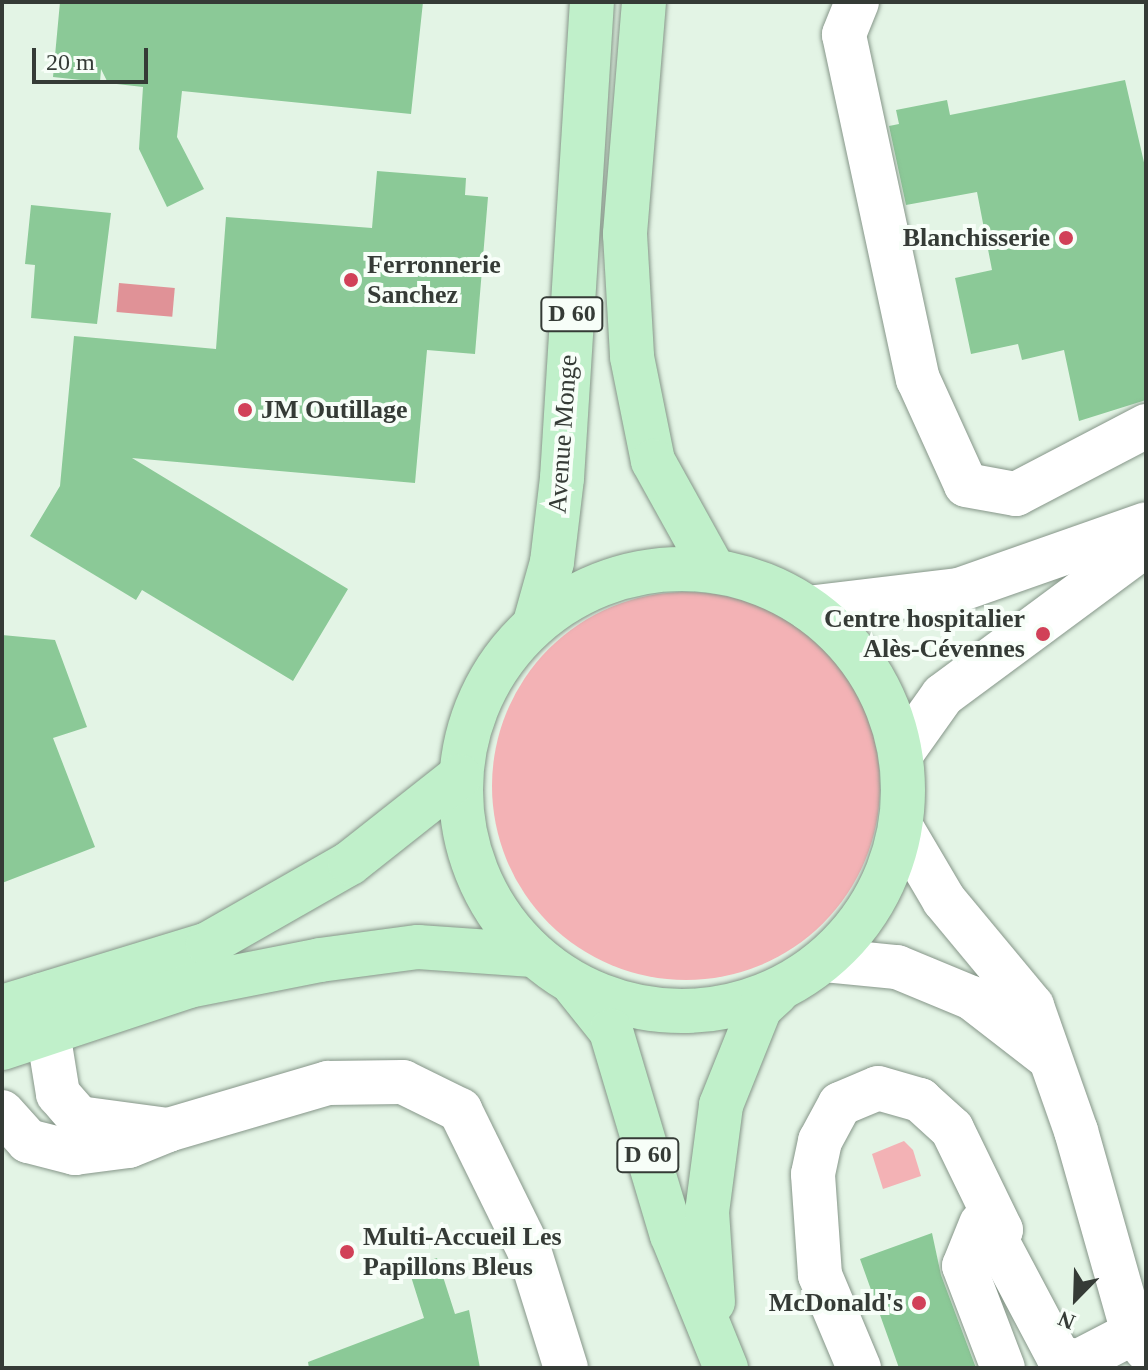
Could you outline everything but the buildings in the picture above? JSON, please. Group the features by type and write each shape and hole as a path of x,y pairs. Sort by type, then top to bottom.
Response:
{"main road":[{"name":"Avenue Monge","path":"535,623 550,573 562,478 592,2"},
{"name":"D 60","path":"644,2 625,234 632,357 653,461 714,571"},
{"path":"666,569 714,571 747,578 808,608 852,648 884,698 901,754 901,827 875,901 825,960 777,992 726,1008 674,1012 622,1004 573,984 533,955 491,903 465,842 460,776 471,719 497,666 535,623 575,595 619,577 666,569"},
{"path":"2,1048 32,1011 208,944 350,863 460,776"},
{"path":"32,1011 189,986 320,960 418,947 533,955"},
{"name":"D 60","path":"573,984 611,1031 672,1235 720,1350"},
{"name":"D 60","path":"720,1350 707,1212 721,1105 760,1008 777,992"}],"street":[{"path":"857,2 844,35 918,379 966,485 1016,494 1146,426"},
{"path":"808,608 959,590 1146,524"},
{"path":"901,754 943,695 1146,545"},
{"path":"901,827 944,900 1032,1006 1076,1131 1140,1341"},
{"path":"825,960 897,967 972,998 1048,1057"},
{"path":"32,1011 58,1094 79,1118 168,1130"},
{"path":"2,1112 28,1141 75,1153 129,1146 168,1130 328,1083 403,1082 460,1110 529,1250 566,1368"},
{"path":"859,1368 820,1275 813,1174 820,1141 840,1104 878,1088 905,1093 941,1116 1001,1230 989,1233 964,1266 1003,1368"},
{"path":"879,1368 838,1269 841,1173 846,1143 857,1126 867,1116 897,1112 934,1132 1058,1356 1077,1362 1140,1341"},
{"path":"1104,1368 1140,1341"}],"shaded area":[{"path":"119,283 175,288 172,317 116,312"},
{"path":"686,592 724,596 760,607 794,625 823,649 847,678 865,712 876,748 880,786 876,824 865,860 847,894 823,923 794,947 760,965 724,976 686,980 648,976 612,965 578,947 549,923 525,894 507,860 496,824 492,786 496,748 507,712 525,678 549,649 578,625 612,607 648,596"},
{"path":"904,1141 913,1150 921,1176 883,1189 872,1154"}],"place":[{"name":"Blanchisserie","path":"1066,238"},
{"name":"Ferronnerie Sanchez","path":"351,280"},
{"name":"JM Outillage","path":"245,410"},
{"name":"Centre hospitalier Alès-Cévennes","path":"1043,634"},
{"name":"Multi-Accueil Les Papillons Bleus","path":"347,1252"},
{"name":"McDonald's","path":"919,1303"}]}
